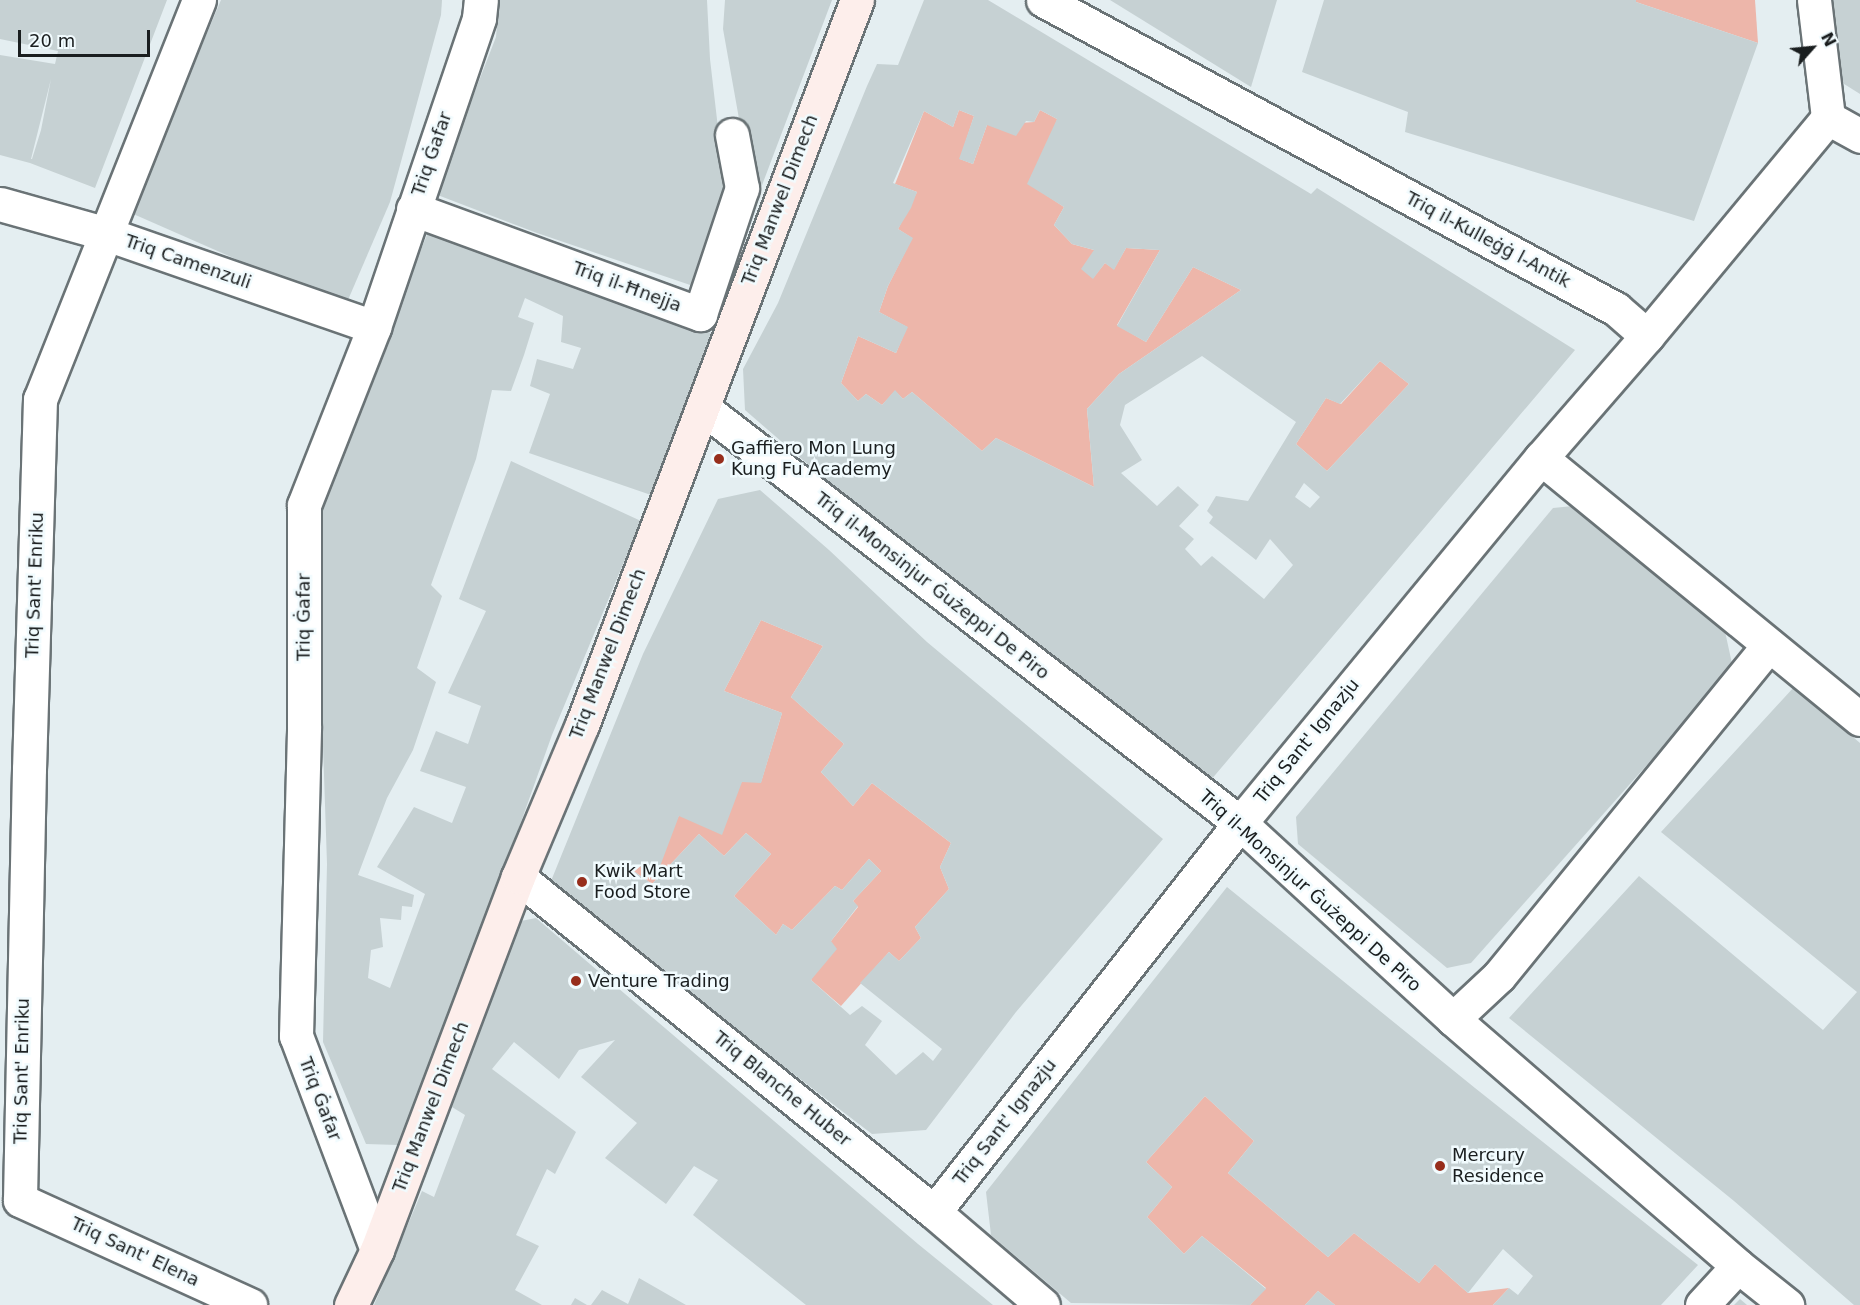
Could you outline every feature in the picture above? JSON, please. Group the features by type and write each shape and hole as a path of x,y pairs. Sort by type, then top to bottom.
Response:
{"street":[{"name":"Triq Sant' Enriku","path":"20,1200 14,766 40,399 104,233 199,0"},
{"name":"Triq Ġafar","path":"377,1250 296,1036 304,726 304,505 374,327 479,18 481,0"},
{"name":"Triq Manwel Dimech","path":"351,1305 377,1250 518,877 582,724 857,0"},
{"name":"Triq il-Kulleġġ l-Antik","path":"1043,0 1616,309 1647,336"},
{"path":"1647,336 1828,118 1814,0"},
{"path":"1828,118 1860,136"},
{"name":"Triq il-Ħnejja","path":"413,208 700,314 742,188 732,135"},
{"name":"Triq Camenzuli","path":"0,204 104,233 374,327"},
{"name":"Triq Sant' Ignazju","path":"934,1212 1240,824 1540,458 1647,336"},
{"name":"Triq il-Monsinjur Ġużeppi De Piro","path":"703,408 1240,824 1454,1019 1738,1266 1787,1305"},
{"path":"1540,458 1860,719"},
{"path":"1454,1019 1499,976 1768,645"},
{"name":"Triq Blanche Huber","path":"518,877 934,1212 1042,1305"},
{"name":"Triq Sant' Elena","path":"20,1200 250,1305"},
{"path":"1702,1305 1738,1266"}],"shaded area":[{"path":"1636,0 1755,0 1758,43 1636,2"},
{"path":"959,110 974,116 960,159 973,164 987,125 1034,122 1040,110 1057,119 1046,195 1064,207 1054,225 1072,244 1094,250 1093,278 1105,263 1114,269 1126,248 1160,250 1117,325 1146,342 1193,267 1241,290 1119,374 1087,409 1094,487 996,438 982,451 912,392 903,399 895,391 882,405 866,394 858,401 841,383 858,336 896,353 907,327 879,312 888,286 912,238 898,229 917,192 895,184 924,111 953,127"},
{"path":"1380,361 1409,384 1327,471 1296,444 1326,398 1341,404"},
{"path":"761,620 823,646 791,697 844,744 821,772 853,806 872,783 951,843 940,867 949,889 915,927 921,938 899,961 889,952 841,1006 811,980 831,941 858,907 853,901 881,871 869,859 842,890 835,886 792,930 783,924 776,935 734,896 771,854 746,833 724,856 699,834 652,884 625,865 679,816 742,782 761,782 782,713 724,691"},
{"path":"1205,1096 1254,1141 1228,1173 1328,1257 1354,1233 1419,1283 1435,1264 1468,1293 1509,1288 1493,1305 1335,1305 1318,1291 1305,1305 1250,1305 1266,1288 1202,1236 1184,1254 1147,1217 1172,1187 1146,1162"}],"building":[{"path":"0,0 167,0 95,188 30,163 0,155 0,55 55,64 58,51 0,39","holes":["51,79 41,130 31,159"]},
{"path":"221,0 442,0 441,15 390,202 345,307 131,213"},
{"path":"499,0 707,0 710,59 726,197 702,289 537,233 435,194 496,37"},
{"path":"725,0 832,0 761,188 748,184 750,132 741,130 723,29"},
{"path":"924,0 988,0 1311,194 1317,188 1575,350 1205,787 884,530 745,410 743,369 778,303 867,86 877,64 898,65","holes":["959,110 974,116 959,159 973,164 987,125 1016,136 1026,121 1034,122 1040,110 1057,119 1027,184 1064,207 1054,225 1072,244 1094,250 1081,269 1093,279 1105,263 1114,270 1126,248 1160,250 1117,326 1146,342 1193,267 1241,290 1119,374 1087,409 1094,487 996,438 982,451 912,392 903,399 895,390 882,405 866,394 858,401 841,383 858,336 896,353 908,327 879,312 888,286 913,238 898,229 911,208 917,192 893,183 924,111 953,127","1202,356 1296,422 1248,501 1216,496 1207,511 1213,517 1209,523 1256,560 1270,539 1293,565 1264,599 1212,556 1201,566 1185,549 1194,539 1179,526 1199,505 1178,486 1157,506 1121,473 1142,460 1120,425 1125,405","1380,361 1409,384 1327,471 1296,444 1326,398 1340,404","1304,483 1320,497 1310,508 1295,497"]},
{"path":"1110,0 1277,0 1251,87"},
{"path":"1324,0 1636,0 1636,2 1758,43 1694,221 1405,132 1408,112 1302,72"},
{"path":"1829,0 1860,0 1860,94 1833,77"},
{"path":"429,230 711,333 651,495 529,453 550,394 530,386 537,359 573,369 581,348 561,342 563,316 525,298 518,317 534,323 524,355 511,391 492,390 476,459 431,585 442,596 417,668 436,682 413,750 387,798 358,875 414,895 412,907 402,906 401,920 380,918 383,947 371,950 368,978 390,988 425,894 377,867 414,807 452,823 466,787 420,771 436,731 468,744 481,706 448,693 486,611 459,599 511,461 641,521 552,735 486,920 398,1145 366,1144 323,1042 327,864 318,598 323,489"},
{"path":"760,490 829,550 927,642 1163,839 1016,1012 926,1130 872,1134 707,1008 551,881 643,654 718,499","holes":["761,620 823,646 791,697 844,744 821,772 853,806 872,783 951,843 940,867 949,889 915,927 921,938 899,961 889,952 860,983 942,1049 933,1061 923,1052 896,1075 865,1045 882,1021 862,1006 850,1015 811,980 837,949 831,941 858,906 853,901 881,871 869,859 842,890 835,886 792,930 783,924 776,935 734,896 771,854 746,833 724,856 699,834 652,884 625,865 659,869 679,816 722,835 742,782 761,783 782,713 724,691"]},
{"path":"1573,506 1724,627 1733,668 1471,963 1447,968 1298,844 1296,817 1553,508"},
{"path":"1794,687 1860,743 1860,1305 1854,1305 1734,1201 1509,1018 1639,876 1823,1030 1857,992 1661,832"},
{"path":"1227,887 1698,1265 1661,1305 1493,1305 1509,1288 1518,1295 1533,1276 1503,1249 1468,1293 1435,1264 1419,1283 1354,1233 1328,1257 1228,1173 1254,1141 1205,1096 1146,1162 1172,1187 1147,1217 1184,1254 1202,1236 1266,1289 1250,1305 1071,1303 991,1235 986,1192"},
{"path":"536,918 918,1244 993,1305 806,1305 693,1215 718,1180 694,1166 666,1204 605,1158 637,1123 581,1077 615,1040 579,1050 559,1079 514,1042 492,1069 576,1132 555,1174 547,1169 516,1235 539,1246 515,1290 542,1305 374,1305 422,1191 434,1197 465,1115 452,1107 521,921"},
{"path":"639,1278 686,1305 591,1305 602,1290 628,1304"},
{"path":"1318,1291 1335,1305 1305,1305"},
{"path":"575,1298 587,1305 571,1305"},
{"path":"1740,1299 1747,1305 1734,1305"}],"place":[{"name":"Gaffiero Mon Lung Kung Fu Academy","path":"719,459"},
{"name":"Kwik Mart Food Store","path":"582,882"},
{"name":"Venture Trading","path":"576,981"},
{"name":"Mercury Residence","path":"1440,1166"}]}
